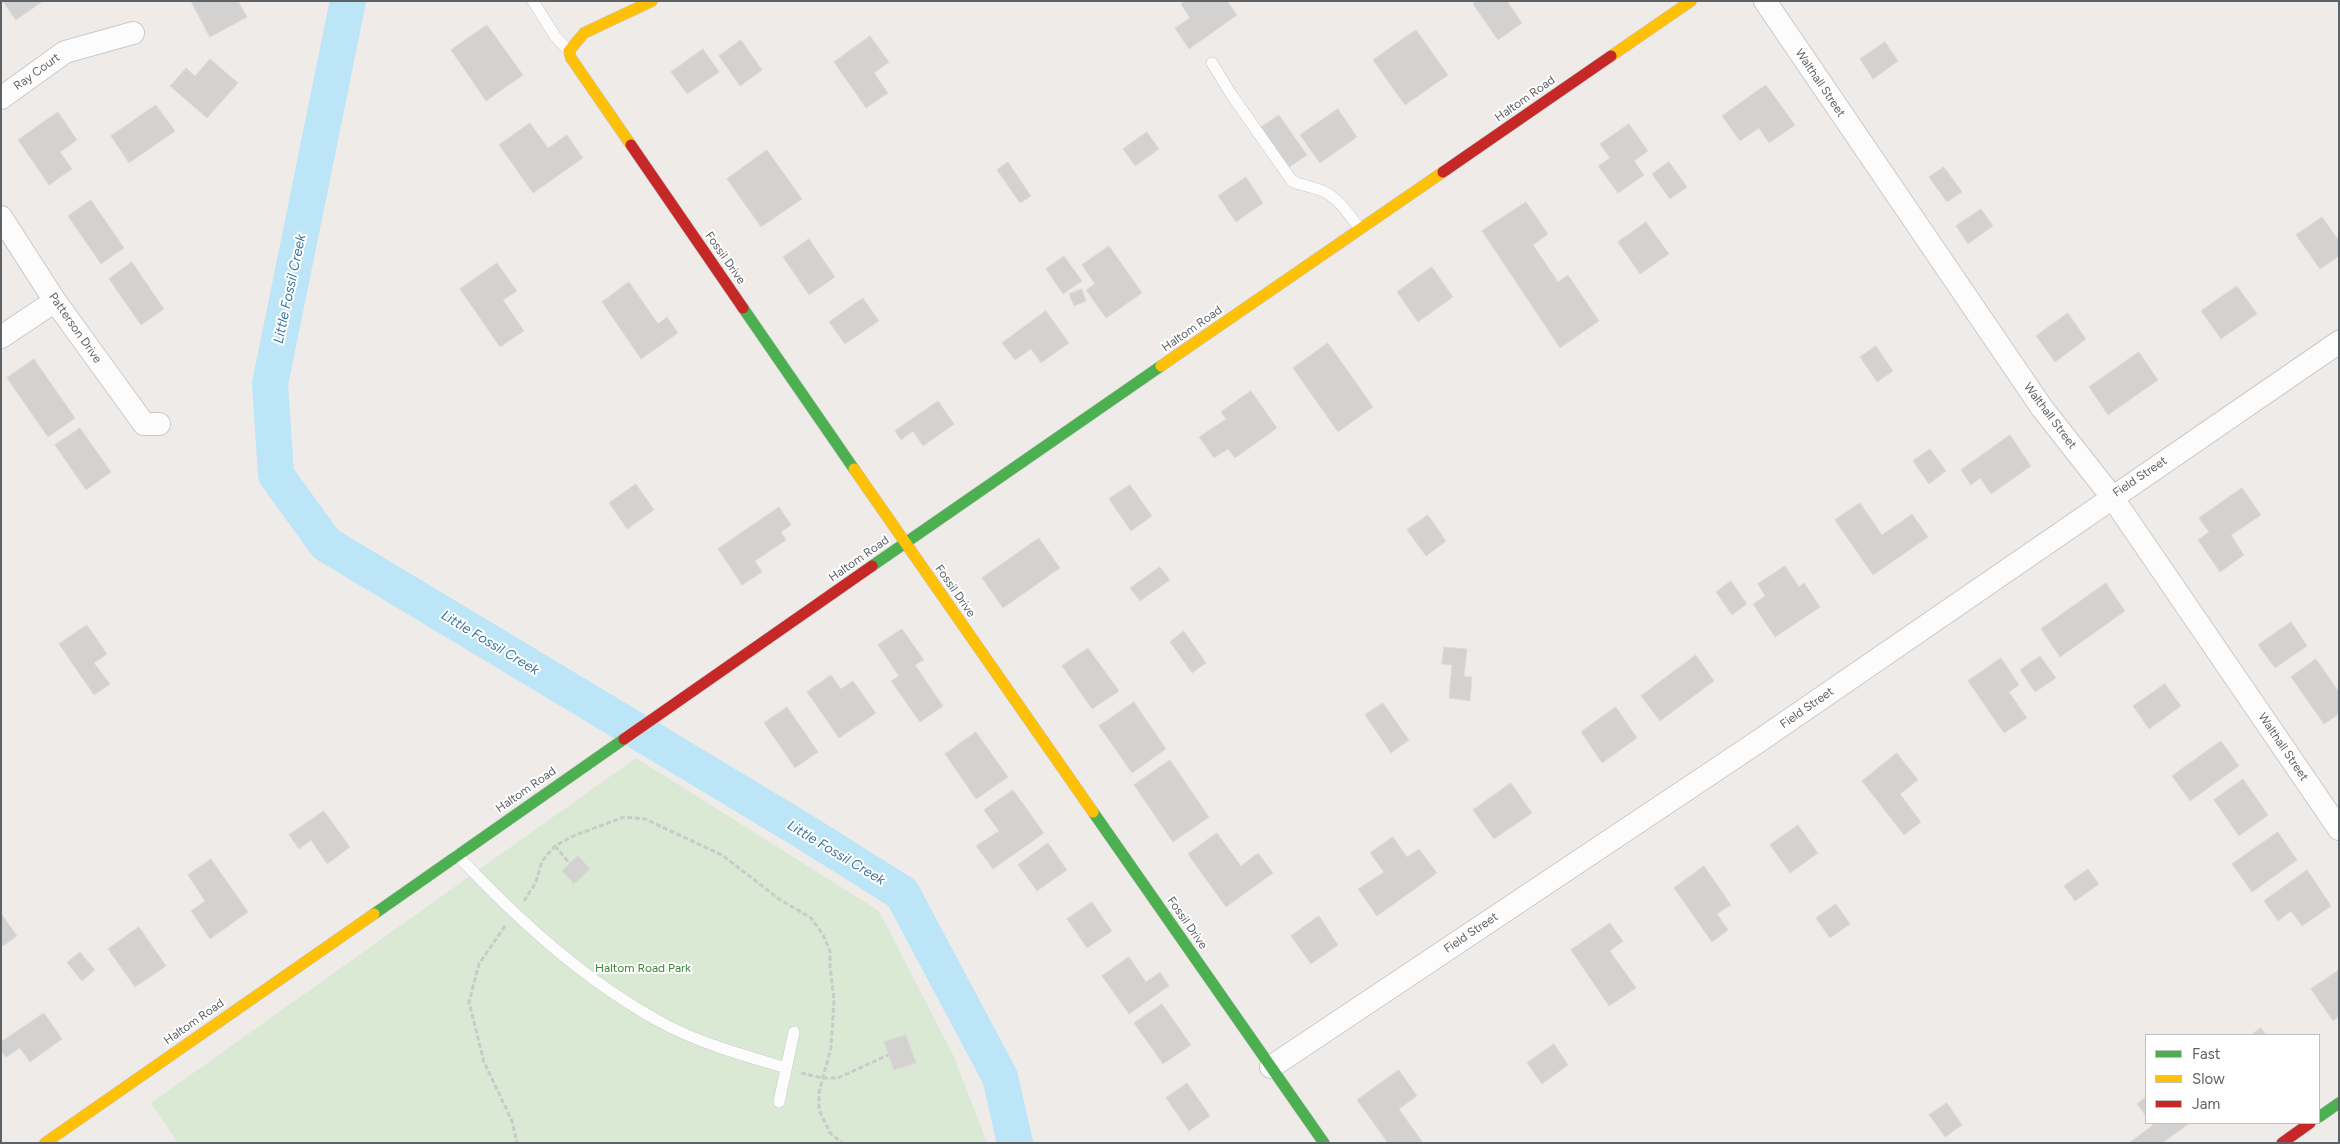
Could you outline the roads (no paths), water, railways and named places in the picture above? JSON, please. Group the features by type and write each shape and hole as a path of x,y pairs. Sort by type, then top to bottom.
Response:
{"main road":[{"path":"569,51 584,33 652,1"},
{"name":"Haltom Road","path":"45,1143 905,543 1691,1"},
{"name":"Fossil Drive","path":"569,51 571,58 905,543 1324,1143"},
{"path":"2320,1116 2339,1103"},
{"path":"2282,1143 2309,1124"}],"street":[{"name":"Walthall Street","path":"1765,1 2042,408 2112,497 2339,829"},
{"name":"Ray Court","path":"1,98 65,52 133,32"},
{"name":"Patterson Drive","path":"1,217 55,301 144,424 159,424"},
{"path":"1,337 55,301"},
{"name":"Field Street","path":"1271,1067 1758,741 2339,342"}],"lane":[{"path":"533,1 555,36 569,51"},
{"path":"1212,63 1292,180 1306,187 1323,191 1337,200 1360,229"},
{"path":"457,855 514,914 601,984 669,1026 728,1050 786,1068"},
{"path":"779,1102 794,1032"}],"waterway":[{"name":"Little Fossil Creek","path":"348,1 270,384 276,475 326,544 800,829 902,893 1000,1077 1015,1143"}],"park label":[{"name":"Haltom Road Park","path":"643,968"}]}
